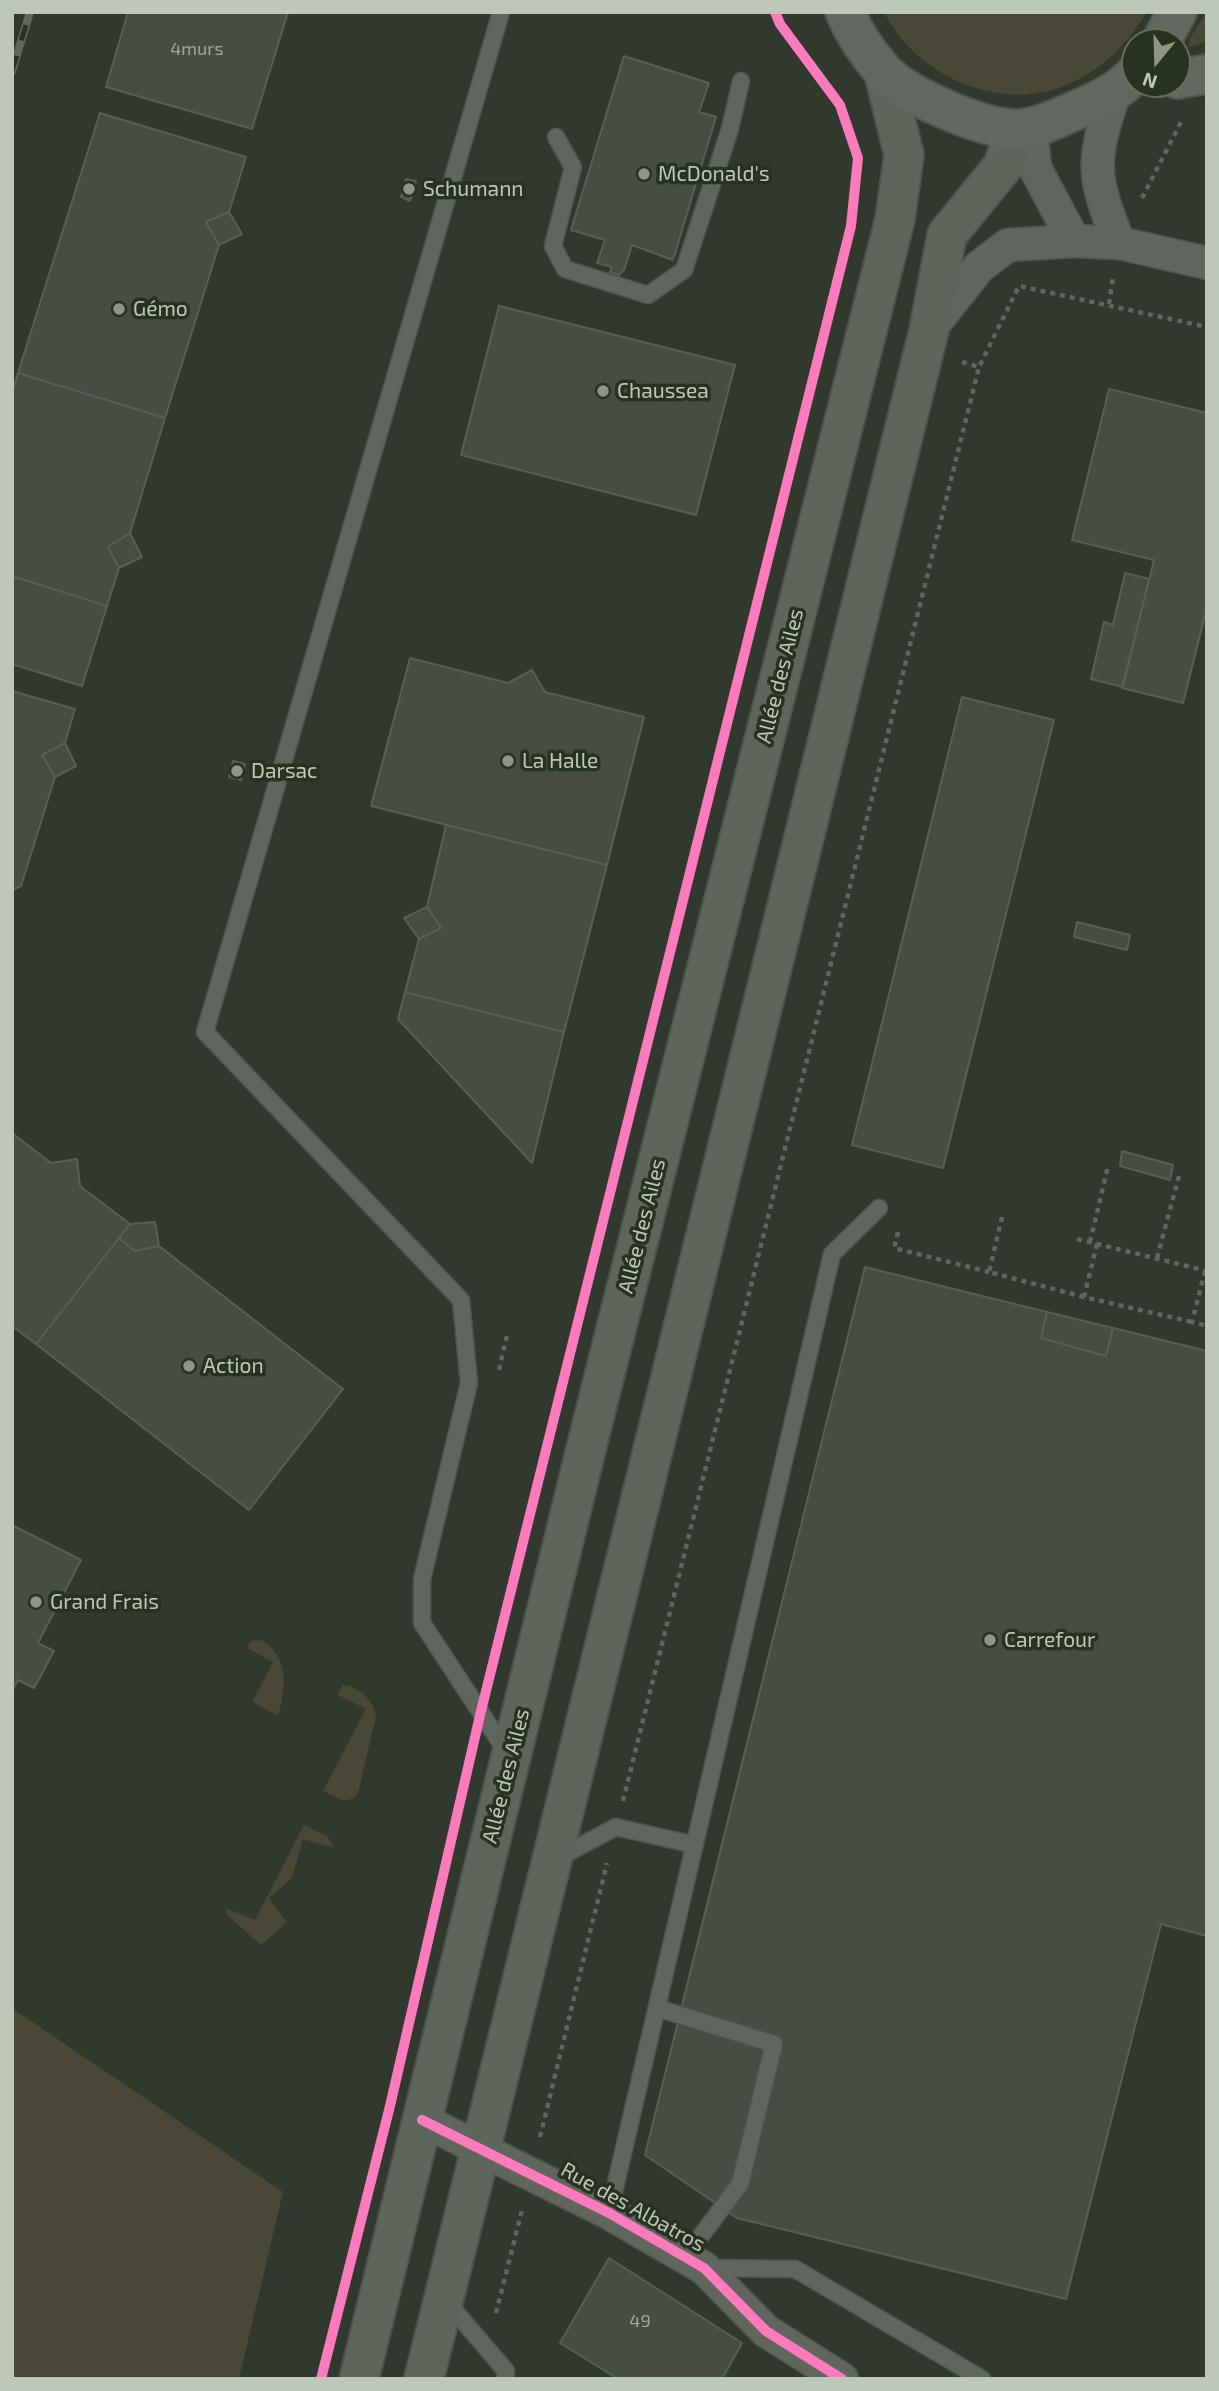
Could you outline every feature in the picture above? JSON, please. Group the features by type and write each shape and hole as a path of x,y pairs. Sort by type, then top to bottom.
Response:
{"main road":[{"path":"845,12 853,30 884,73 935,105 988,125 1024,127 1045,124 1121,90"},
{"path":"1168,28 1177,12"},
{"name":"Allée des Ailes","path":"359,2379 895,219 904,155 884,73"},
{"path":"1191,87 1207,74"},
{"path":"424,2379 929,330 947,235 1003,166 1024,127"}],"street":[{"path":"1118,243 1098,192 1097,149 1124,98"},
{"path":"1024,127 1035,168 1074,241"},
{"path":"929,330 979,267 1009,245 1074,241 1118,243 1207,263"},
{"name":"Rue des Albatros","path":"422,2120 609,2213 695,2262 766,2331 842,2379"}],"lane":[{"path":"501,12 205,1032 461,1300 469,1383 422,1579 422,1623 511,1758"},
{"path":"556,137 573,167 553,246 565,269 648,295 684,270 730,129 741,81"},
{"path":"609,2213 832,1254 879,1208"},
{"path":"551,1861 616,1827 695,1845"},
{"path":"657,2008 774,2043 740,2184 695,2262 795,2269 982,2379"},
{"path":"444,2298 505,2375 522,2379"}],"path":[{"path":"1180,98 1118,243 1109,304 1207,327"},
{"path":"486,2349 979,367"},
{"path":"1090,1242 1108,1166"},
{"path":"1157,1258 1179,1176"},
{"path":"989,1272 1002,1217"},
{"path":"900,1225 894,1248 1207,1326"},
{"path":"1077,1239 1206,1271 1192,1322"},
{"path":"1084,1297 1097,1244"},
{"path":"498,1376 507,1335"}],"shaded area":[{"path":"884,12 1147,12 1136,28 1121,28 1121,46 1093,71 1069,84 1043,92 1016,95 989,92 963,84 917,55 898,35"},
{"path":"1207,12 1207,42 1191,46 1191,36"},
{"path":"261,1640 277,1655 281,1664 284,1685 278,1716 252,1702 273,1662 247,1648 251,1641"},
{"path":"342,1685 354,1688 364,1695 375,1710 376,1716 358,1793 354,1798 344,1801 323,1791 366,1709 338,1695"},
{"path":"304,1825 328,1837 334,1848 303,1839 292,1878 269,1898 287,1922 261,1945 226,1914 226,1908 255,1920"},
{"path":"12,2008 283,2192 239,2379 12,2379"}],"building":[{"path":"128,12 288,12 252,129 106,87"},
{"name":"McDonald's","path":"624,56 709,83 699,112 716,117 673,260 632,245 624,270 619,275 610,272 612,267 597,263 605,240 571,230"},
{"name":"Gémo","path":"100,113 246,157 229,212 206,222 219,245 165,418 18,373"},
{"name":"Schumann","path":"406,179 416,181 410,201 401,197"},
{"path":"229,212 242,234 219,245 206,222"},
{"name":"Chaussea","path":"499,306 735,365 696,515 461,455"},
{"path":"18,373 165,418 130,533 108,547 119,568 107,606 12,576 12,393"},
{"path":"1109,389 1207,413 1207,607 1183,703 1122,688 1154,560 1072,540"},
{"path":"130,533 142,557 119,568 108,547"},
{"path":"1125,573 1149,579 1123,687 1091,679 1104,622 1113,625"},
{"path":"12,576 107,606 82,686 12,664"},
{"name":"La Halle","path":"410,658 508,683 532,670 545,692 644,717 607,865 371,806"},
{"path":"12,691 75,709 65,743 42,755 55,777 21,886 12,890"},
{"path":"962,697 1054,720 943,1168 852,1145"},
{"path":"65,743 76,766 55,777 42,755"},
{"name":"Darsac","path":"233,761 245,764 241,780 229,777"},
{"path":"446,825 607,865 564,1032 405,992 419,939 441,928 427,907"},
{"path":"427,907 441,928 419,939 404,918"},
{"path":"1077,922 1130,935 1127,950 1074,937"},
{"path":"405,992 564,1032 532,1163 398,1019"},
{"path":"12,1133 51,1163 77,1159 80,1186 130,1224 36,1344 12,1326"},
{"path":"1122,1151 1173,1165 1170,1180 1120,1166"},
{"path":"155,1222 159,1246 135,1251 119,1238 130,1224"},
{"name":"Action","path":"119,1238 135,1251 159,1246 343,1389 249,1510 36,1344"},
{"name":"Carrefour","path":"865,1267 1047,1312 1041,1338 1106,1356 1113,1328 1207,1351 1207,1936 1161,1924 1066,2299 737,2218 645,2155"},
{"path":"1047,1312 1113,1328 1106,1356 1041,1338"},
{"name":"Grand Frais","path":"12,1525 81,1560 38,1643 54,1651 34,1688 18,1680 12,1691"},
{"path":"609,2258 742,2343 722,2379 618,2379 560,2343"}],"railway":[{"path":"12,71 30,12"}],"cycle path":[{"path":"321,2379 390,2106 481,1711 851,226 858,158 840,105 780,24 775,12"},
{"path":"422,2120 609,2213 704,2268 766,2331 842,2379"}],"place":[{"name":"McDonald's","path":"644,174"},
{"name":"Schumann","path":"409,189"},
{"name":"Gémo","path":"119,309"},
{"name":"Chaussea","path":"603,391"},
{"name":"La Halle","path":"508,761"},
{"name":"Darsac","path":"237,771"},
{"name":"Action","path":"189,1366"},
{"name":"Grand Frais","path":"36,1602"},
{"name":"Carrefour","path":"990,1640"}]}
